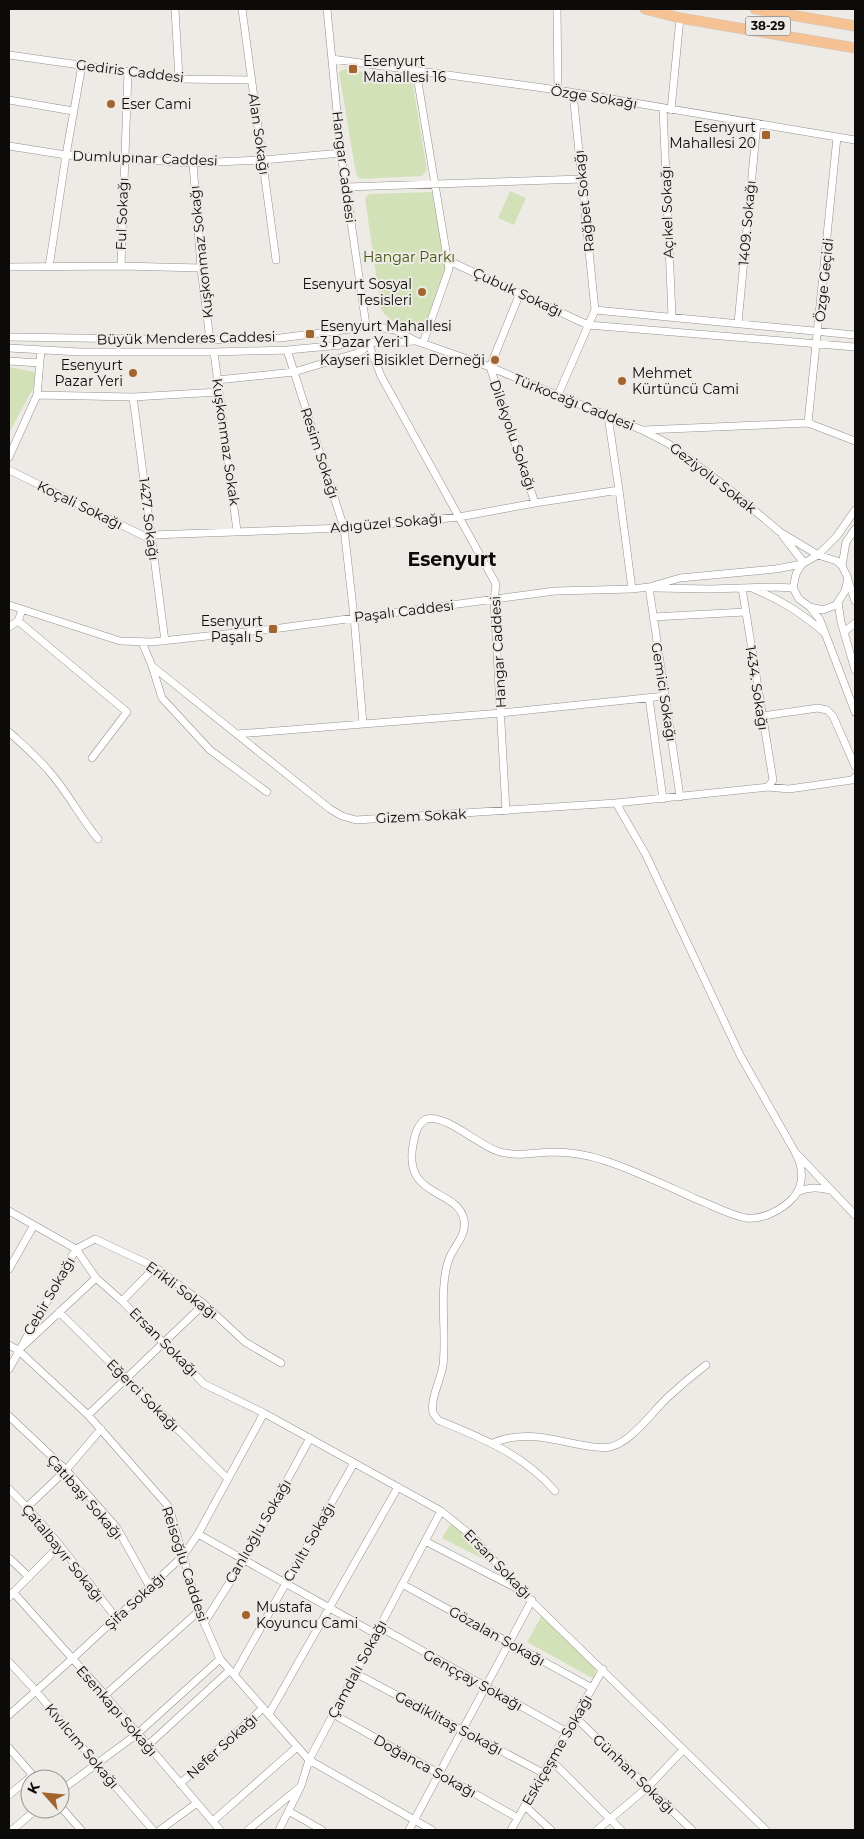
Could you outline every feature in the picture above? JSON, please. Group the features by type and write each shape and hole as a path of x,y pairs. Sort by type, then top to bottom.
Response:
{"highway":[{"path":"645,9 680,18 855,48"},
{"name":"38-29","path":"659,9 855,41"},
{"name":"38-29","path":"755,9 855,26"},
{"path":"820,20 855,22"}],"street":[{"path":"175,9 179,79"},
{"name":"Alan Sokağı","path":"242,9 276,260"},
{"name":"Hangar Caddesi","path":"327,9 341,153 367,326"},
{"path":"557,9 558,90"},
{"path":"671,110 680,18"},
{"name":"Gediris Caddesi","path":"9,55 179,79 252,80"},
{"name":"Özge Sokağı","path":"332,59 558,90 855,140"},
{"path":"49,267 82,65"},
{"path":"416,70 449,269 420,342"},
{"name":"Ful Sokağı","path":"120,266 128,72"},
{"name":"Rağbet Sokağı","path":"573,93 595,310"},
{"path":"9,100 74,112"},
{"name":"Açıkel Sokağı","path":"663,108 672,316"},
{"name":"1409. Sokağı","path":"738,323 757,123"},
{"name":"Özge Geçidi","path":"808,423 838,137"},
{"name":"Dumlupınar Caddesi","path":"9,146 66,155 193,163 263,160 341,153"},
{"name":"Kuşkonmaz Sokağı","path":"193,163 201,268 210,340"},
{"path":"346,186 582,180"},
{"name":"Çubuk Sokağı","path":"447,260 588,325"},
{"path":"9,267 120,266 201,268"},
{"path":"490,367 520,293"},
{"path":"558,395 595,310 855,335"},
{"path":"588,325 855,347"},
{"path":"217,380 294,372 357,353 363,350 368,344 377,333 367,326 358,330 357,337 368,344"},
{"name":"Büyük Menderes Caddesi","path":"9,337 210,340 280,338 351,330 367,326"},
{"name":"Türkocağı Caddesi","path":"367,326 395,330 420,342 490,367 642,430 808,423 855,441"},
{"name":"Türkocağı Caddesi","path":"368,344 420,342"},
{"name":"Hangar Caddesi","path":"368,344 381,376 496,584 494,600 506,811"},
{"name":"Büyük Menderes Caddesi","path":"9,348 214,352 287,350 368,344"},
{"path":"9,457 38,395 41,350"},
{"name":"Resim Sokağı","path":"287,350 344,528 363,724"},
{"name":"Kuşkonmaz Sokak","path":"214,352 238,531"},
{"path":"9,361 40,363"},
{"name":"Dilekyolu Sokağı","path":"490,367 536,503"},
{"path":"38,395 133,397 219,392"},
{"name":"1427. Sokağı","path":"133,397 165,641"},
{"path":"608,416 632,589"},
{"name":"Geziyolu Sokak","path":"642,430 669,444 729,489 780,532"},
{"name":"Koçali Sokağı","path":"9,470 152,538"},
{"name":"Adıgüzel Sokağı","path":"152,538 238,531 344,528 459,517 619,490"},
{"path":"855,510 837,536 818,556 803,563 796,574 793,588 799,599 810,607 820,620 855,712"},
{"path":"842,566 846,542 855,529"},
{"path":"780,532 818,556 838,561 848,578 855,601"},
{"path":"780,532 803,563"},
{"name":"Paşalı Caddesi","path":"9,605 120,640 142,642 165,641 273,629 554,591 649,587 680,578 776,569 803,563"},
{"path":"810,607 824,610 836,605 845,591 848,578"},
{"path":"649,587 710,589 793,588"},
{"name":"Gemici Sokağı","path":"649,587 680,797"},
{"name":"1434. Sokağı","path":"742,588 773,780 768,787"},
{"path":"752,588 772,596 800,612 826,634"},
{"path":"838,602 855,670"},
{"path":"9,627 18,621 22,610"},
{"path":"653,617 745,612"},
{"path":"18,621 127,712 92,758"},
{"path":"844,632 855,623"},
{"name":"Gizem Sokak","path":"142,642 152,666 330,808 342,816 356,820 616,804 768,787 789,789 852,780 855,777"},
{"path":"152,666 162,698 210,750 267,792"},
{"path":"237,734 501,713 665,696"},
{"path":"649,698 663,799"},
{"path":"762,716 818,708 827,710 832,716 855,766"},
{"path":"9,732 47,769 98,839"},
{"path":"555,1491 543,1477 493,1443 438,1420 433,1413 435,1395 442,1376 446,1345 445,1280 449,1259 465,1226 461,1212 452,1203 422,1183 416,1176 412,1167 411,1155 418,1126 432,1118 439,1118 477,1142 498,1152 521,1155 552,1152 605,1160 722,1210 747,1218 762,1217 787,1203 800,1187 802,1175 800,1163 740,1055 646,855 616,804"},
{"path":"794,1152 855,1215"},
{"path":"796,1192 819,1187 831,1190"},
{"path":"9,1211 76,1250"},
{"path":"9,1268 34,1225"},
{"name":"Erikli Sokağı","path":"76,1250 95,1239 156,1267 204,1304 245,1342 280,1363"},
{"name":"Ersan Sokağı","path":"76,1250 96,1278 164,1342 204,1384 264,1413 441,1511 472,1536 520,1590 766,1830"},
{"name":"Cebir Sokağı","path":"9,1369 76,1250"},
{"path":"122,1301 156,1267"},
{"path":"18,1350 96,1278"},
{"path":"88,1415 204,1304"},
{"name":"Eğerci Sokağı","path":"59,1312 227,1478"},
{"name":"Reisoğlu Caddesi","path":"9,1345 18,1350 88,1415 169,1507 198,1611 220,1659 232,1673 309,1760 432,1830"},
{"path":"493,1443 506,1438 520,1436 590,1447 610,1447 622,1442 632,1434 667,1397 706,1364"},
{"name":"Şifa Sokağı","path":"9,1715 183,1556 198,1534 264,1413"},
{"name":"Çatıbaşı Sokağı","path":"9,1416 66,1470 117,1528 150,1586"},
{"path":"27,1507 66,1470 101,1429"},
{"name":"Canlıoğlu Sokağı","path":"204,1622 244,1560 310,1438"},
{"name":"Cıvıltı Sokağı","path":"147,1746 232,1673 354,1463"},
{"name":"Nefer Sokağı","path":"180,1784 266,1711 329,1608 398,1487"},
{"name":"Çatalbayır Sokağı","path":"9,1489 60,1546 116,1618"},
{"name":"Çamdalı Sokağı","path":"279,1830 290,1812 309,1760 441,1511"},
{"name":"Genççay Sokağı","path":"198,1534 329,1608 378,1630 567,1732"},
{"path":"425,1541 520,1590"},
{"path":"11,1594 60,1546"},
{"path":"9,1558 29,1577"},
{"name":"Gözalan Sokağı","path":"402,1584 592,1688"},
{"name":"Esenkapı Sokağı","path":"11,1594 104,1694 220,1830"},
{"path":"409,1830 532,1600"},
{"path":"104,1694 198,1611"},
{"path":"70,1784 137,1734 220,1659"},
{"name":"Kıvılcım Sokağı","path":"9,1662 36,1691 153,1830"},
{"name":"Eskiçeşme Sokağı","path":"511,1830 603,1669"},
{"name":"Gediklitaş Sokağı","path":"355,1673 543,1773"},
{"name":"Doğanca Sokağı","path":"333,1714 518,1818"},
{"name":"Günhan Sokağı","path":"575,1717 692,1830"},
{"path":"213,1821 297,1747"},
{"path":"9,1748 27,1769"},
{"path":"597,1830 648,1787 683,1750"},
{"path":"551,1760 621,1830"},
{"path":"248,1830 301,1786"},
{"path":"9,1795 20,1787"},
{"path":"160,1830 197,1803"},
{"path":"525,1806 551,1830"},
{"path":"290,1812 322,1830"},
{"path":"70,1817 81,1830"},
{"path":"12,1830 25,1819"}],"green space":[{"path":"345,69 407,79 413,85 427,170 422,176 360,179 356,174 339,72"},
{"path":"510,191 526,198 514,225 498,218"},
{"name":"Hangar Parkı","path":"432,192 446,269 424,334 395,322 381,309 365,198 370,194"},
{"path":"9,367 36,372 36,383 9,433"},
{"path":"451,1523 456,1524 507,1571 442,1538"},
{"path":"543,1613 596,1668 594,1679 527,1642"}],"place":[{"name":"Esenyurt Mahallesi 16","path":"353,69"},
{"name":"Eser Cami","path":"111,104"},
{"name":"Esenyurt Mahallesi 20","path":"766,135"},
{"name":"Esenyurt Sosyal Tesisleri","path":"422,292"},
{"name":"Esenyurt Mahallesi 3 Pazar Yeri 1","path":"310,334"},
{"name":"Kayseri Bisiklet Derneği","path":"495,360"},
{"name":"Esenyurt Pazar Yeri","path":"133,373"},
{"name":"Mehmet Kürtüncü Cami","path":"622,381"},
{"name":"Esenyurt Paşalı 5","path":"273,629"},
{"name":"Mustafa Koyuncu Cami","path":"246,1615"}],"district":[{"name":"Esenyurt","path":"452,559"}]}
